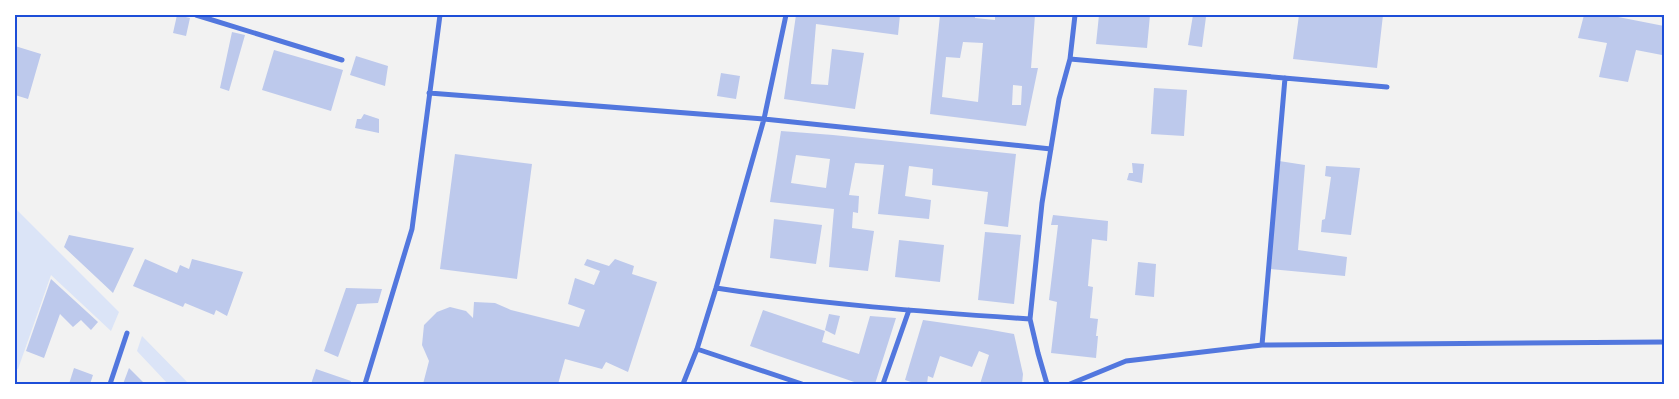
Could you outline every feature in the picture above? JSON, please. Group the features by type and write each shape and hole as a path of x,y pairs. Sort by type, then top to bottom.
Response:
{"street":[{"path":"196,15 342,60"},
{"path":"365,384 412,229 440,15"},
{"path":"683,384 697,349 716,288 764,119 786,15"},
{"path":"1047,384 1030,319 1042,203 1059,99 1070,59 1075,15"},
{"path":"1070,59 1387,87"},
{"path":"1262,345 1285,78"},
{"path":"429,93 764,119 1051,149"},
{"path":"716,288 909,310 1030,319"},
{"path":"883,384 909,310"},
{"path":"110,384 128,333"},
{"path":"1070,384 1126,361 1262,345 1664,342"},
{"path":"697,349 802,384"}],"shaded area":[{"path":"15,208 119,312 111,331 51,275 18,369 15,368"},
{"path":"142,336 189,384 168,384 137,351"}],"building":[{"path":"177,15 190,18 186,36 173,33"},
{"path":"796,15 900,15 898,35 816,24 811,84 828,85 832,49 864,53 855,109 784,99"},
{"path":"940,15 975,15 975,18 995,20 995,15 1035,15 1031,68 1038,68 1026,126 930,114","holes":["963,42 983,43 978,102 942,97 946,57 960,58","1013,85 1022,86 1021,105 1012,105"]},
{"path":"1099,15 1150,15 1147,48 1096,44"},
{"path":"1193,15 1206,17 1202,47 1188,45"},
{"path":"1299,15 1383,15 1377,68 1293,59"},
{"path":"1584,15 1608,15 1664,26 1662,55 1636,50 1628,82 1599,77 1607,43 1578,38"},
{"path":"232,32 245,35 229,91 220,88"},
{"path":"15,46 41,54 28,99 15,95"},
{"path":"274,50 343,70 331,111 262,90"},
{"path":"356,56 388,66 385,86 350,75"},
{"path":"721,73 740,76 736,99 717,96"},
{"path":"1154,88 1187,90 1184,136 1151,134"},
{"path":"364,114 379,119 379,133 355,128 357,119 361,119"},
{"path":"781,131 1016,154 1008,227 984,224 988,192 932,185 933,169 909,166 905,196 931,200 929,219 878,214 884,165 855,163 849,195 859,196 858,213 853,212 852,228 874,231 868,271 829,267 834,209 770,202","holes":["796,155 830,159 826,188 791,183"]},
{"path":"455,154 532,164 517,279 440,269"},
{"path":"1279,161 1305,165 1298,250 1347,257 1345,276 1270,269"},
{"path":"1132,163 1144,164 1142,183 1127,180 1129,173 1133,173"},
{"path":"1326,166 1360,168 1351,235 1321,232 1322,220 1325,219 1331,177 1325,176"},
{"path":"1053,215 1108,221 1107,241 1092,239 1088,286 1093,287 1090,318 1098,319 1096,358 1051,353 1057,302 1049,300 1058,225 1051,225"},
{"path":"774,219 822,225 816,264 770,258"},
{"path":"985,232 1021,235 1014,304 978,300"},
{"path":"69,235 134,248 113,293 64,247"},
{"path":"899,240 944,245 940,282 895,277"},
{"path":"145,259 177,273 180,265 189,269 192,259 243,272 227,316 216,310 214,315 185,303 183,307 133,286"},
{"path":"587,259 609,266 615,259 634,266 632,274 657,282 628,372 606,362 602,369 565,359 558,384 423,384 429,361 422,345 424,325 437,312 450,307 466,311 473,318 474,302 495,303 511,310 579,327 585,310 568,304 575,278 594,285 600,271 584,265"},
{"path":"1138,262 1156,264 1154,297 1135,295"},
{"path":"51,279 98,322 91,330 81,320 73,327 60,314 44,358 26,351"},
{"path":"346,288 382,289 378,303 357,304 338,357 324,351"},
{"path":"763,310 825,331 822,342 859,354 870,316 896,318 875,384 860,384 750,346"},
{"path":"829,314 840,316 835,335 825,330"},
{"path":"923,320 1014,334 1023,374 1022,384 980,384 989,355 979,351 972,367 940,356 933,378 928,376 927,384 917,384 905,380"},
{"path":"74,368 93,375 90,384 69,384"},
{"path":"129,368 145,384 123,384"},
{"path":"316,369 351,381 350,384 311,384"}]}
